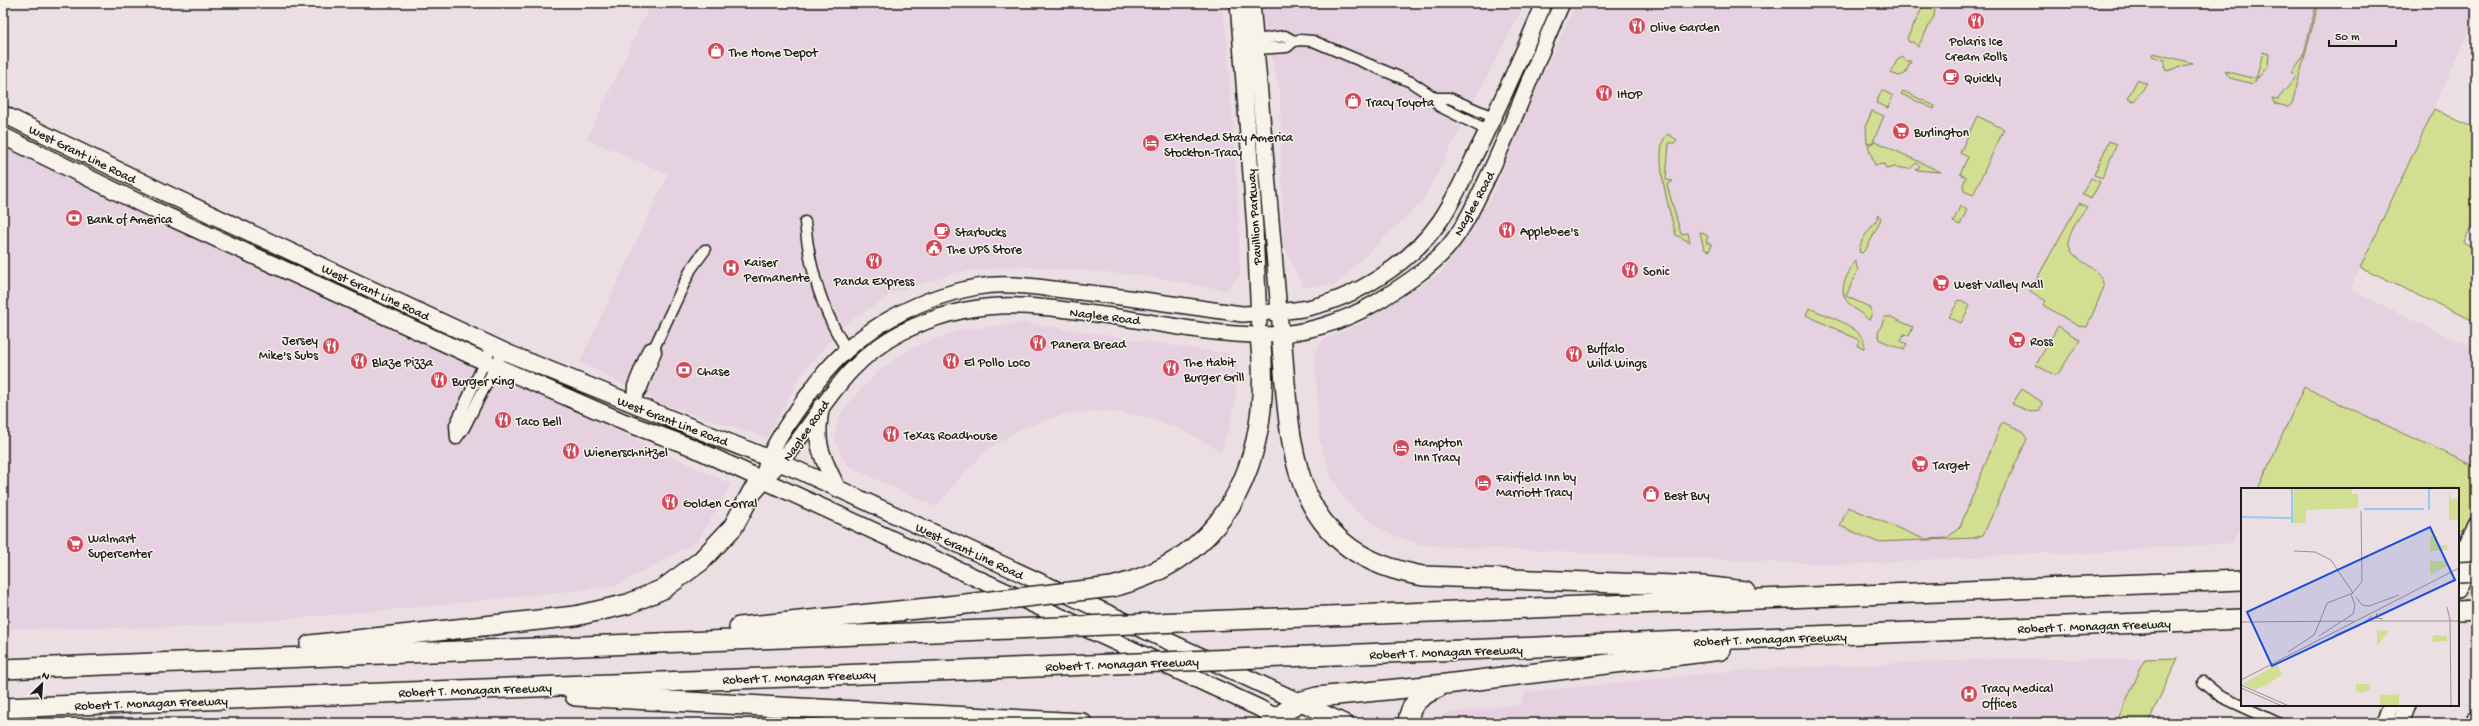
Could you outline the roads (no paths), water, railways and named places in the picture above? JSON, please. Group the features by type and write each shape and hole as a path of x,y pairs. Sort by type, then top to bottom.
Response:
{"highway":[{"path":"1281,334 1290,436 1301,482 1310,501 1330,532 1346,546 1367,559 1395,571 1423,576 1703,586 1741,590 1777,599"},
{"path":"680,642 736,628 1112,587 1153,574 1184,556 1220,521 1239,493 1250,468 1259,428 1261,389 1260,335"},
{"path":"250,659 307,645 575,616 628,604 662,588 702,561 733,527 752,492 762,481"},
{"path":"2459,572 2476,571"},
{"path":"3,669 2241,580"},
{"name":"Robert T. Monagan Freeway","path":"3,708 1771,639 2241,619"},
{"path":"1277,721 1299,702 1317,696 1446,684 1714,652 1771,639"},
{"path":"1408,723 1410,711 1416,701 1426,693 1446,684"},
{"path":"510,688 566,696 1082,723"}],"main road":[{"name":"Pavillion Parkway","path":"1238,3 1255,228 1260,335"},
{"name":"Pavillion Parkway","path":"1252,3 1281,334"},
{"name":"Naglee Road","path":"762,481 820,377 866,334 895,315 930,300 978,287 1022,285 1242,314 1259,313 1304,309 1328,301 1351,292 1398,264 1421,243 1439,222 1452,202 1490,123 1544,3"},
{"name":"Naglee Road","path":"775,460 821,407 838,382 857,363 898,334 941,315 980,306 998,304 1037,307 1201,330 1260,335 1281,334 1327,325 1366,308 1407,283 1448,247 1463,225 1506,140 1535,61 1562,3"},
{"name":"West Grant Line Road","path":"3,114 165,193 498,348 632,404 775,460 1345,723"},
{"name":"West Grant Line Road","path":"3,136 152,209 491,364 624,422 689,446 1277,721"},
{"path":"821,407 817,442 820,453 837,488"},
{"path":"2459,563 2476,524"},
{"path":"2459,588 2476,551"},
{"path":"2383,723 2390,706"},
{"path":"2400,723 2407,706"}],"street":[{"path":"1256,45 1287,47 1294,41 1313,41 1411,82 1435,98 1449,98 1490,123"},
{"path":"805,222 807,243 819,294 833,328 848,350"},
{"path":"632,404 633,386 648,349 655,346 690,269 705,250"},
{"path":"491,364 455,425 456,439 464,428 498,348"},
{"path":"2203,682 2220,696 2241,706"},
{"path":"2241,706 2278,723"}],"place":[{"name":"Polaris Ice Cream Rolls","path":"1976,21"},
{"name":"Olive Garden","path":"1637,26"},
{"name":"The Home Depot","path":"716,51"},
{"name":"Quickly","path":"1951,77"},
{"name":"IHOP","path":"1604,93"},
{"name":"Tracy Toyota","path":"1353,101"},
{"name":"Burlington","path":"1901,131"},
{"name":"Extended Stay America Stockton-Tracy","path":"1151,143"},
{"name":"Bank of America","path":"74,218"},
{"name":"Applebee's","path":"1507,230"},
{"name":"Starbucks","path":"942,231"},
{"name":"The UPS Store","path":"934,248"},
{"name":"Panda Express","path":"874,261"},
{"name":"Kaiser Permanente","path":"731,268"},
{"name":"Sonic","path":"1630,270"},
{"name":"West Valley Mall","path":"1941,283"},
{"name":"Ross","path":"2017,340"},
{"name":"Panera Bread","path":"1038,343"},
{"name":"Jersey Mike's Subs","path":"331,346"},
{"name":"Buffalo Wild Wings","path":"1574,354"},
{"name":"Blaze Pizza","path":"359,361"},
{"name":"El Pollo Loco","path":"951,361"},
{"name":"The Habit Burger Grill","path":"1171,368"},
{"name":"Chase","path":"684,370"},
{"name":"Burger King","path":"439,380"},
{"name":"Taco Bell","path":"503,420"},
{"name":"Texas Roadhouse","path":"891,434"},
{"name":"Hampton Inn Tracy","path":"1401,448"},
{"name":"Wienerschnitzel","path":"571,451"},
{"name":"Target","path":"1920,464"},
{"name":"Fairfield Inn by Marriott Tracy","path":"1483,483"},
{"name":"Best Buy","path":"1651,494"},
{"name":"Golden Corral","path":"670,502"},
{"name":"Walmart Supercenter","path":"75,544"},
{"name":"Tracy Medical Offices","path":"1969,694"}]}
